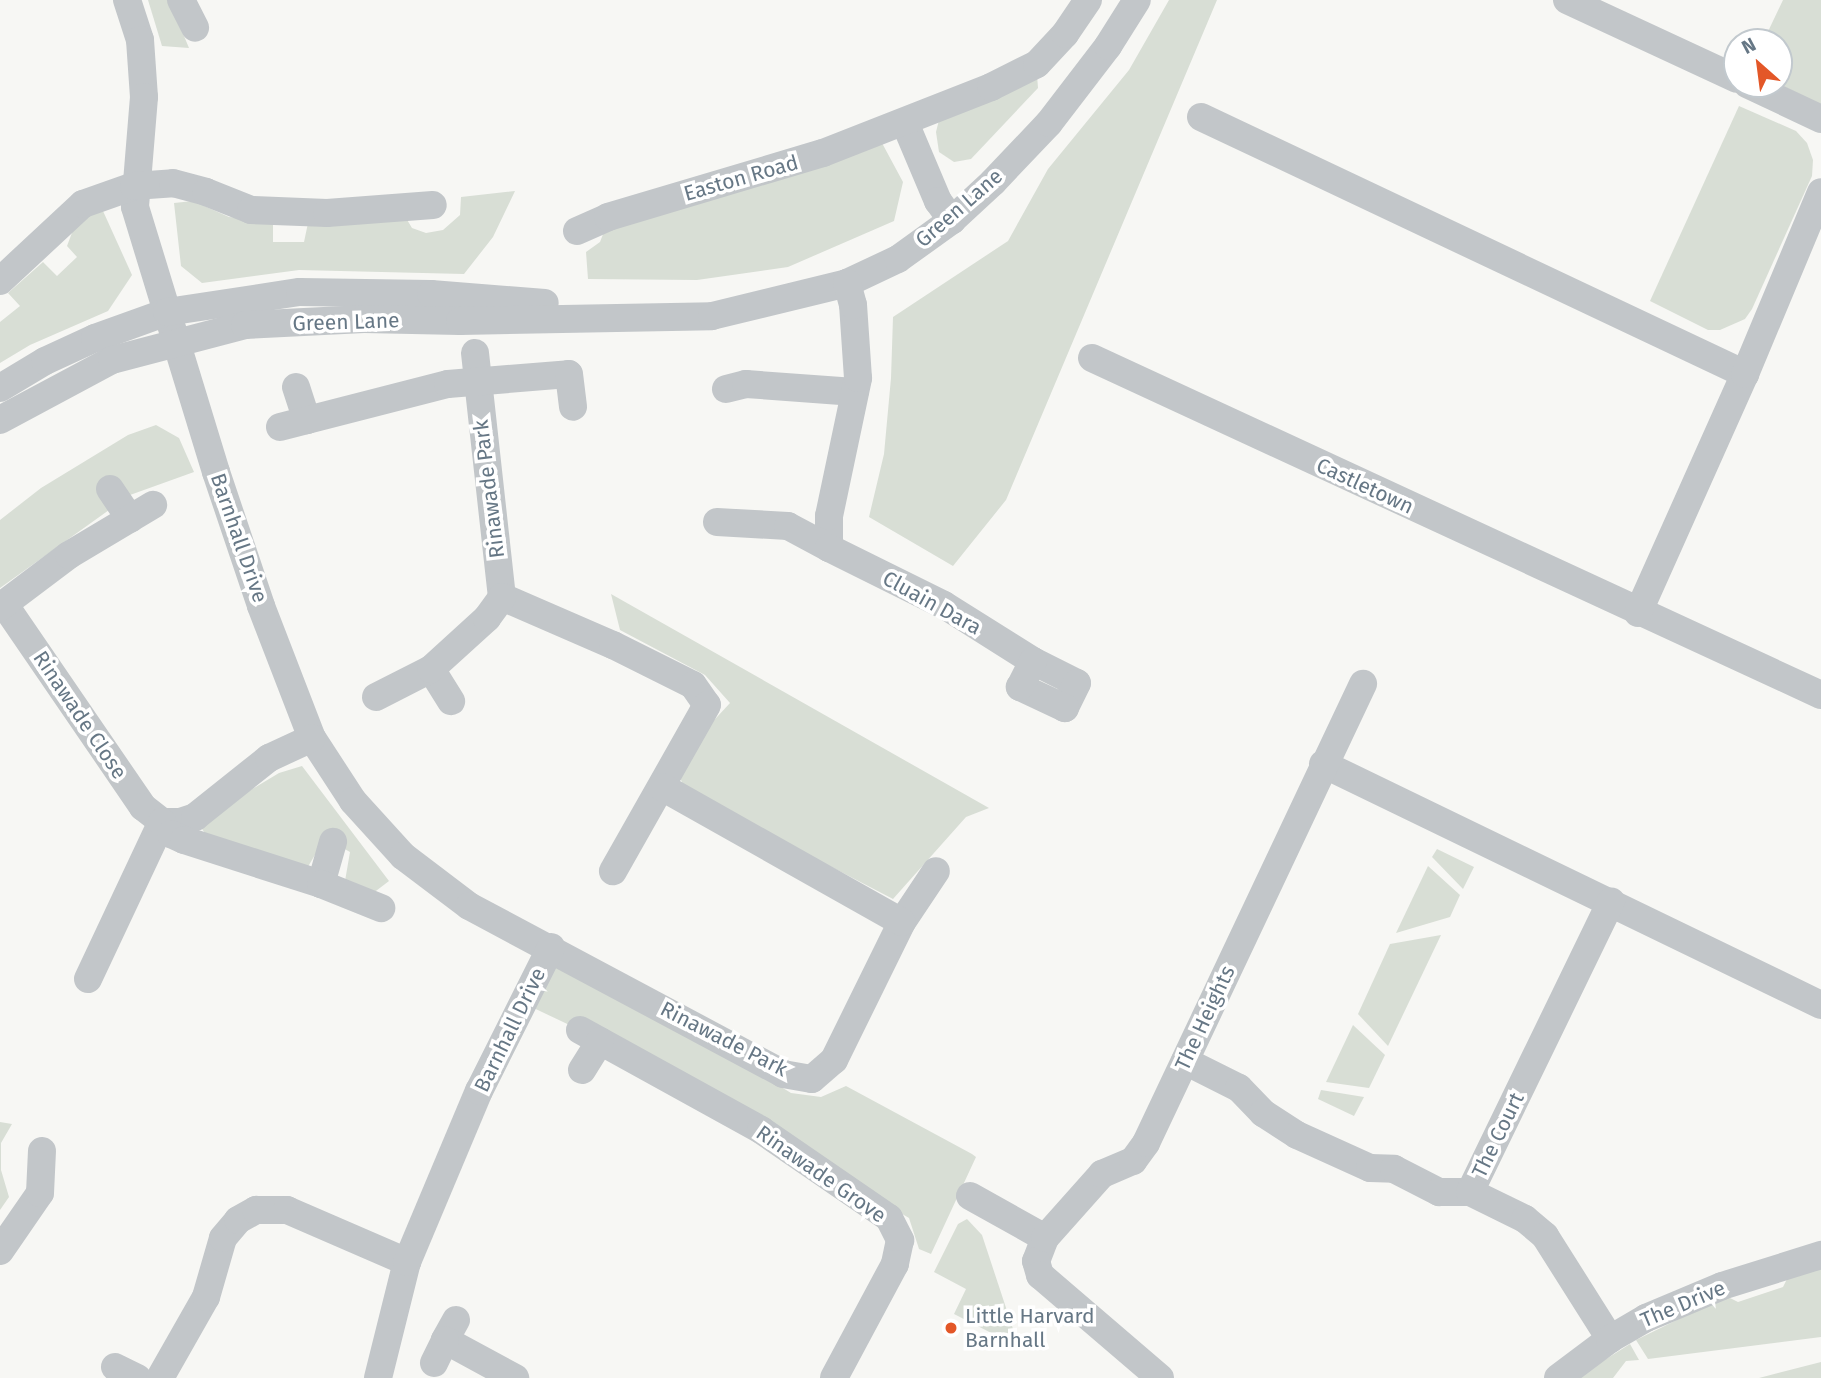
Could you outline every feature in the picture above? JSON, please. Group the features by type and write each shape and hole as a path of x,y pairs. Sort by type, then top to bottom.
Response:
{"street":[{"name":"Barnhall Drive","path":"127,0 140,40 144,97 134,186 135,207 175,342 261,606 312,738 353,801 403,856 469,906 551,947 479,1091 407,1262 378,1378"},
{"path":"181,0 195,28"},
{"name":"Easton Road","path":"577,231 608,217 823,153 991,87 1037,64 1065,34 1088,0"},
{"name":"Green Lane","path":"0,420 112,360 244,326 364,319 460,321 712,316 847,283 898,259 952,220 1049,123 1108,46 1137,0"},
{"path":"1567,0 1723,72"},
{"path":"1777,98 1821,118"},
{"path":"1201,117 1745,374"},
{"path":"905,123 938,201 952,220"},
{"path":"0,281 83,204 134,186 173,183 206,192 251,210 327,213 433,205"},
{"path":"1638,613 1745,374 1821,192"},
{"path":"829,548 829,516 858,378 854,317 847,283"},
{"name":"Green Lane","path":"0,388 45,361 95,338 167,312 300,292 366,292 712,316"},
{"path":"167,312 194,320 277,308 364,319"},
{"path":"0,393 139,336 175,342"},
{"name":"Castletown","path":"1092,358 1638,613 1821,695"},
{"path":"280,427 448,384 475,367 569,374 573,407"},
{"name":"Rinawade Park","path":"475,367 502,597"},
{"path":"726,389 746,384 855,392"},
{"path":"296,387 307,420"},
{"name":"Rinawade Close","path":"110,489 142,512 69,555 2,605 143,807 162,822 171,834 321,884 381,908"},
{"name":"Cluain Dara","path":"717,522 788,526 944,605 1033,661"},
{"path":"376,697 431,669 487,618 502,597 613,645 693,685 707,705 613,871"},
{"path":"431,669 452,701"},
{"name":"The Heights","path":"1045,1238 1102,1174 1133,1161 1146,1143 1363,684"},
{"path":"88,979 162,822 180,822 195,817 269,758 312,738"},
{"path":"1323,764 1821,1004"},
{"path":"662,787 902,922"},
{"path":"321,884 333,842"},
{"name":"Rinawade Park","path":"551,947 783,1074 812,1079 835,1060 902,922 936,871"},
{"name":"The Court","path":"1185,1061 1239,1088 1263,1113 1297,1135 1370,1168 1394,1169 1438,1192 1471,1192 1611,901"},
{"name":"Rinawade Grove","path":"582,1070 590,1035 761,1130 889,1218 900,1240 895,1264 834,1378"},
{"path":"0,1251 40,1193 42,1152"},
{"path":"1471,1192 1525,1219 1545,1236 1610,1339"},
{"path":"970,1196 1045,1238 1036,1261 1040,1275 1160,1378"},
{"path":"160,1378 206,1297 223,1238 238,1220 256,1210 286,1210 407,1262"},
{"name":"The Drive","path":"1558,1378 1610,1339 1646,1318 1722,1286 1821,1255"},
{"path":"445,1341 515,1378"}],"shaded area":[{"path":"148,0 169,0 189,48 162,46"},
{"path":"1169,0 1217,0 1006,500 953,566 869,517 884,454 893,317 1008,241 1048,169 1129,70"},
{"path":"1783,0 1821,0 1821,105 1793,91 1793,28 1770,28"},
{"path":"1037,75 1038,88 971,159 954,162 939,152 936,132 939,120"},
{"path":"1739,106 1796,131 1807,143 1813,160 1812,176 1752,309 1745,319 1720,330 1708,330 1650,301"},
{"path":"882,143 903,182 894,221 788,267 697,280 588,279 586,252 600,242 605,229"},
{"path":"515,191 493,237 464,274 299,270 202,283 181,266 174,203 193,201 229,217 273,221 273,242 304,242 308,223 406,218 412,228 426,233 443,230 460,215 461,197"},
{"path":"103,211 132,275 108,311 30,345 0,363 0,322 20,306 8,293 43,262 57,276 77,257 67,246 73,230 89,215"},
{"path":"156,425 179,438 194,472 130,495 0,588 0,520 41,488 128,435"},
{"path":"611,594 989,808 966,817 893,899 697,797 683,785 678,772 705,730 730,703 705,675 620,630"},
{"path":"302,766 389,881 372,894 345,881 350,852 325,838 306,870 209,839 200,826 206,817 279,773"},
{"path":"1437,849 1474,867 1463,889 1432,857"},
{"path":"1428,866 1460,895 1450,917 1396,933"},
{"path":"1441,935 1388,1046 1358,1014 1390,944"},
{"path":"551,947 791,1093 821,1097 846,1086 976,1157 931,1254 919,1249 909,1218 761,1130 580,1030 523,1003"},
{"path":"1353,1025 1385,1055 1369,1088 1326,1082"},
{"path":"1321,1090 1364,1097 1354,1116 1318,1099"},
{"path":"0,1122 12,1124 1,1143 1,1170 9,1197 0,1210"},
{"path":"967,1219 982,1235 1015,1335 1011,1343 954,1314 966,1289 934,1272 958,1224"},
{"path":"1821,1265 1821,1337 1648,1359 1636,1340 1726,1296 1738,1302 1783,1287 1790,1273"},
{"path":"1630,1344 1639,1360 1626,1361 1613,1378 1576,1378"},
{"path":"1821,1362 1821,1378 1759,1378"}],"place":[{"name":"Little Harvard Barnhall","path":"951,1328"}]}
